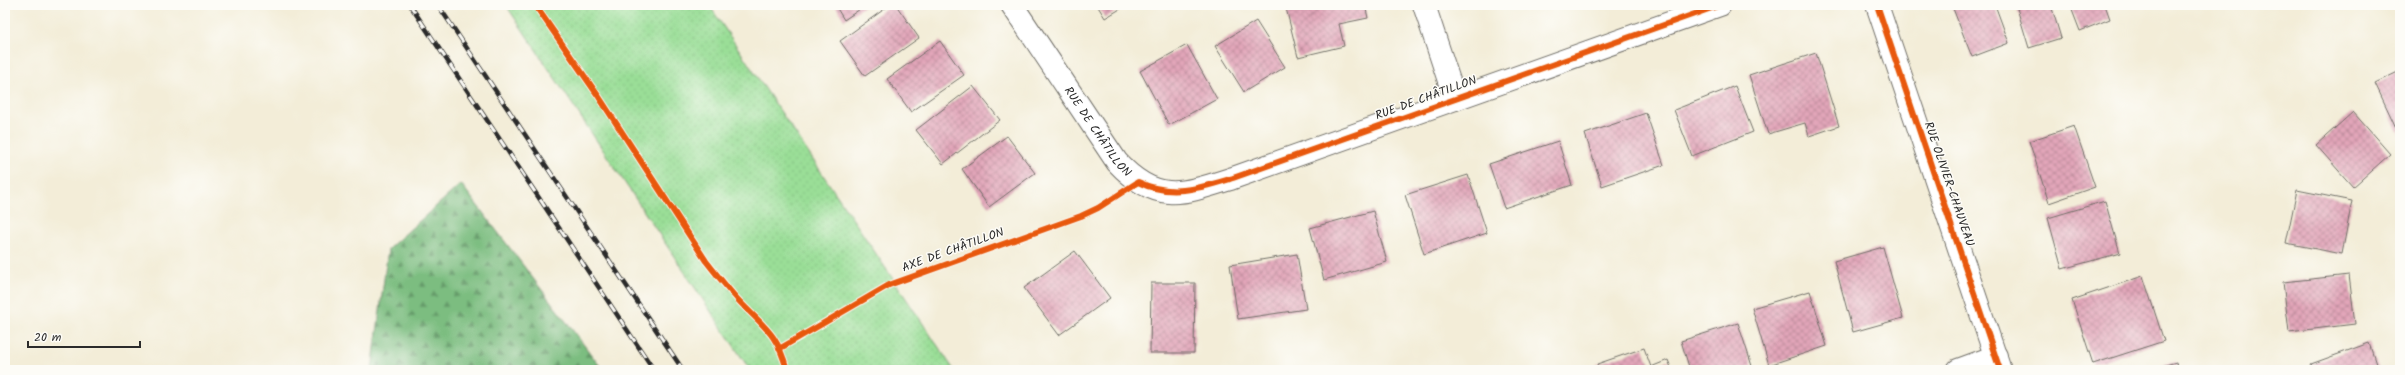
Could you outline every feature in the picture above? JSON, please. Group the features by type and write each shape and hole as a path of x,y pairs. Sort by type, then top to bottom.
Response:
{"street":[{"name":"RUE DE CHÂTILLON","path":"1012,5 1117,162 1138,182 1159,191 1185,191 1233,178 1720,5"},
{"path":"1424,5 1455,99"},
{"name":"RUE OLIVIER-CHAUVEAU","path":"1877,5 1998,363"},
{"path":"1958,370 1998,363"}],"green space":[{"path":"506,5 709,5 954,370 750,370"},
{"path":"461,184 603,370 372,370 388,249"}],"building":[{"path":"835,5 866,5 844,20"},
{"path":"890,5 896,5 919,38 865,76 840,41"},
{"path":"1097,5 1127,5 1105,18"},
{"path":"1297,5 1365,5 1368,18 1339,24 1344,46 1298,57 1286,8"},
{"path":"1995,5 2009,43 1972,57 1952,6"},
{"path":"2016,5 2051,5 2061,38 2029,48"},
{"path":"2070,5 2105,5 2110,19 2080,31"},
{"path":"1256,21 1285,67 1244,92 1215,46"},
{"path":"940,41 964,75 911,112 887,79"},
{"path":"1187,45 1217,99 1169,125 1140,71"},
{"path":"1816,53 1839,126 1809,136 1805,123 1768,134 1749,75"},
{"path":"2400,71 2400,136 2375,83"},
{"path":"973,86 1000,120 943,164 916,130"},
{"path":"1735,86 1753,132 1692,156 1674,110"},
{"path":"2353,112 2390,154 2353,187 2316,145"},
{"path":"1646,113 1664,165 1602,186 1585,134"},
{"path":"2074,126 2095,187 2049,203 2029,141"},
{"path":"1007,136 1035,173 989,207 962,169"},
{"path":"1558,141 1572,185 1504,208 1489,164"},
{"path":"1468,175 1487,233 1424,254 1405,195"},
{"path":"2297,190 2352,201 2342,254 2286,243"},
{"path":"2105,201 2120,253 2062,269 2048,218"},
{"path":"1373,211 1387,262 1324,280 1310,228"},
{"path":"1883,247 1903,318 1853,332 1834,261"},
{"path":"1075,251 1110,298 1059,335 1024,288"},
{"path":"1297,254 1306,309 1238,319 1230,265"},
{"path":"2349,275 2355,324 2289,332 2283,282"},
{"path":"2143,276 2164,341 2093,364 2072,300"},
{"path":"1151,283 1195,283 1194,353 1150,353"},
{"path":"1810,291 1827,346 1769,365 1752,308"},
{"path":"1738,323 1752,366 1738,370 1690,370 1681,341"},
{"path":"2369,343 2378,370 2313,370 2311,364"},
{"path":"1644,348 1651,367 1668,360 1672,370 1599,370 1597,364"},
{"path":"2176,362 2178,370 2149,370"}],"railway":[{"path":"410,5 654,370"},
{"path":"438,5 683,370"}],"cycle path":[{"path":"535,5 599,97 706,261 774,339 779,347 787,370"},
{"name":"AXE DE CHÂTILLON","path":"779,349 889,285 1081,216 1098,208 1138,182 1162,190 1186,190 1233,178 1720,5"},
{"path":"1877,5 2000,370"}]}
